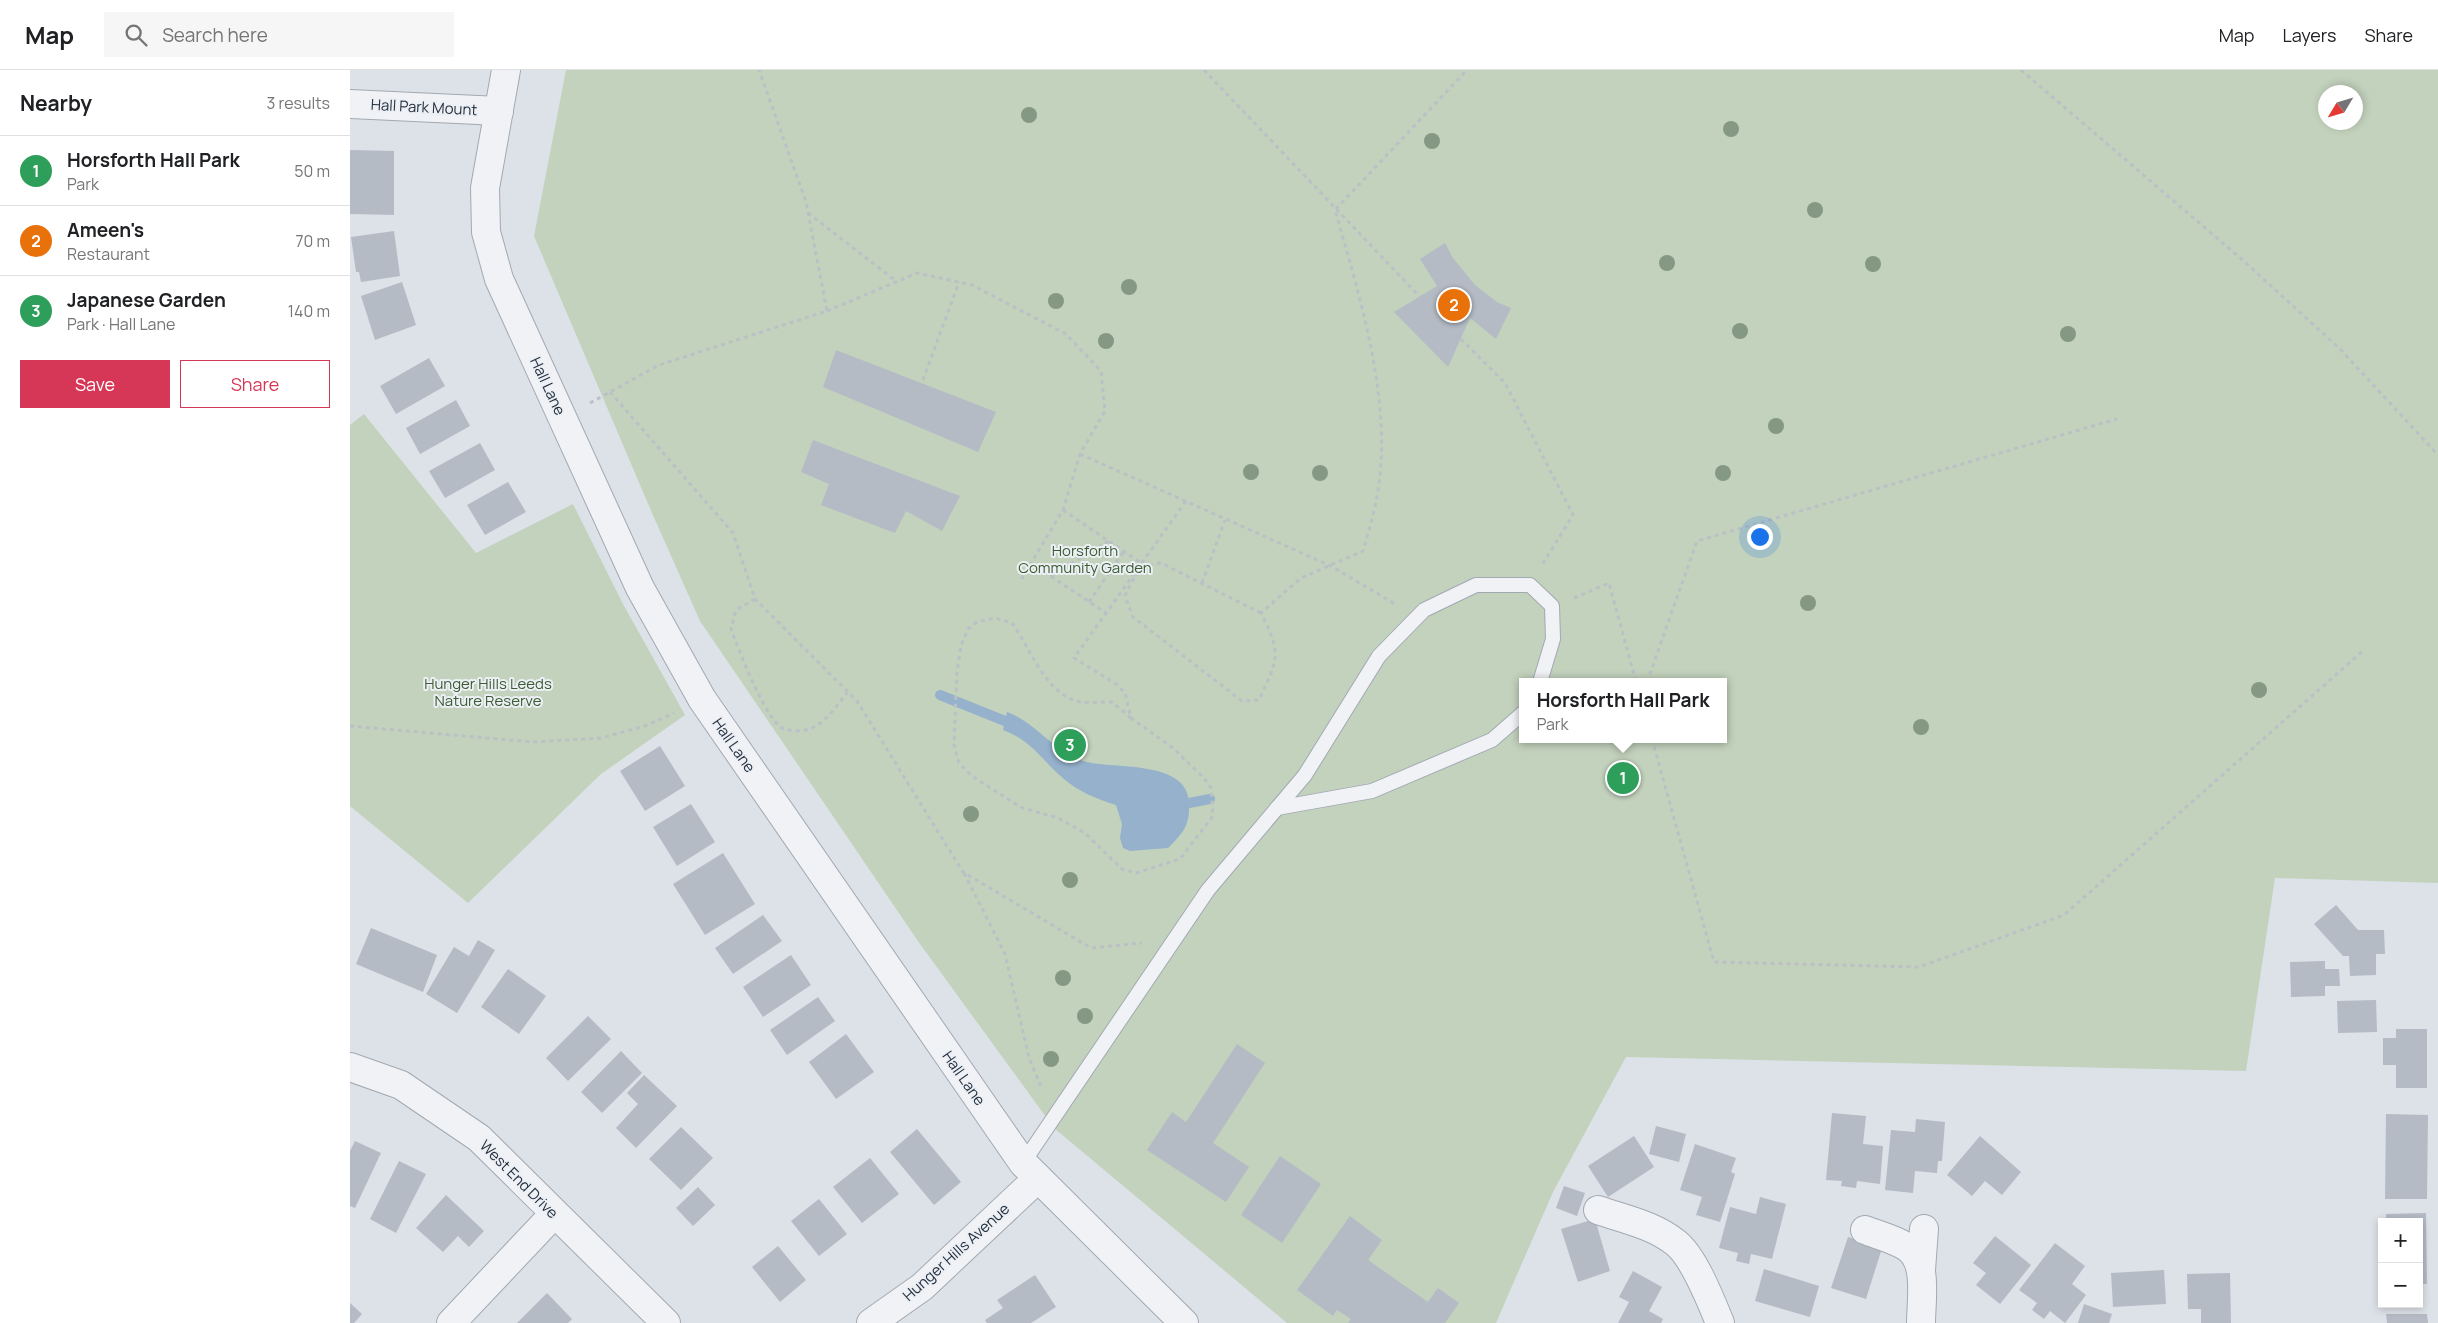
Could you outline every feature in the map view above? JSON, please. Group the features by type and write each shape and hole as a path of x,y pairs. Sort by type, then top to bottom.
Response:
{"street":[{"name":"Hall Lane","path":"506,70 485,188 486,232 499,279 640,588 702,699 1030,1171 1184,1323"},
{"name":"Hall Park Mount","path":"350,104 499,111"},
{"name":"West End Drive","path":"350,1067 401,1085 479,1138 666,1323"},
{"name":"Hunger Hills Avenue","path":"871,1323 922,1287 1030,1171"},
{"path":"1598,1210 1655,1229 1677,1244 1690,1261 1720,1323"},
{"path":"451,1323 554,1214"},
{"path":"1921,1323 1921,1270 1924,1229"},
{"path":"1865,1230 1907,1246 1917,1257 1921,1270"}],"lane":[{"path":"1030,1171 1054,1119 1208,890 1305,775 1379,656 1424,610 1476,584 1530,585 1552,606 1553,638 1541,678"},
{"path":"1277,808 1372,791 1492,740 1519,716"}],"path":[{"path":"759,70 808,213 827,311"},
{"path":"1204,70 1335,210 1420,297"},
{"path":"1335,210 1467,70"},
{"path":"2021,70 2246,263 2340,349 2438,455"},
{"path":"1261,613 1301,578 1363,551 1377,494 1381,434 1374,355 1335,210"},
{"path":"808,213 896,281"},
{"path":"562,418 659,365 827,311 917,273 972,286 1066,334 1101,371 1105,411 1080,454 1063,510 1021,580"},
{"path":"923,380 959,282"},
{"path":"1461,339 1505,383 1573,514 1530,585"},
{"path":"610,392 733,533 755,599 857,701 963,872 1004,954 1029,1058 1054,1119"},
{"path":"1648,678 1697,541 2117,419"},
{"path":"1080,454 1331,566 1418,617"},
{"path":"1131,718 1112,702 1081,702 1067,698 1053,687 1012,623 995,618 977,622 968,628 961,645 956,691 954,745 959,763 972,776 1020,807 1058,818 1085,833 1122,869 1136,873 1180,859 1213,816 1211,788 1190,762 1131,718 1125,693 1116,684 1074,658 1140,562 1186,501"},
{"path":"1063,510 1140,562"},
{"path":"1202,583 1225,520"},
{"path":"1050,576 1109,541"},
{"path":"1089,602 1124,551"},
{"path":"1161,562 1261,613 1274,637 1276,664 1259,700 1242,701 1133,617 1125,596 1132,580 1148,564 1161,562"},
{"path":"1031,564 1106,613"},
{"path":"1552,606 1609,584 1635,678"},
{"path":"755,599 736,610 731,629 764,702 780,727 794,731 812,728 828,715 848,692"},
{"path":"1653,743 1714,962 1919,967 2064,915 2365,649"},
{"path":"350,726 532,742 601,738 645,726 702,699"},
{"path":"963,872 1090,948 1175,940"}],"green space":[{"name":"Horsforth Community Garden","path":"566,70 2438,70 2438,883 2275,878 2246,1071 1626,1057 1553,1192 1496,1323 1287,1323 1054,1128 920,944 700,621 534,236"},
{"name":"Hunger Hills Leeds Nature Reserve","path":"364,414 476,553 573,504 623,604 685,715 601,774 468,903 350,806 350,425"}],"water":[{"path":"1007,712 1027,723 1055,745 1076,758 1099,764 1147,769 1176,779 1185,789 1189,802 1185,828 1168,848 1130,851 1123,848 1120,838 1122,824 1116,805 1095,798 1076,788 1056,772 1030,746 1003,730"}],"building":[{"path":"350,150 394,151 394,215 350,214"},
{"path":"394,231 400,276 361,282 359,272 356,272 351,237"},
{"path":"1445,243 1453,258 1475,285 1497,302 1511,308 1496,339 1470,318 1448,367 1394,312 1437,286 1420,259"},
{"path":"402,282 416,325 375,340 361,296"},
{"path":"836,350 996,412 978,452 823,387"},
{"path":"429,358 445,386 396,414 380,386"},
{"path":"456,400 470,426 420,454 406,428"},
{"path":"813,440 960,496 942,531 906,511 895,533 821,505 829,484 801,472"},
{"path":"480,443 495,470 445,498 429,471"},
{"path":"508,482 526,512 485,535 467,505"},
{"path":"660,746 685,786 645,811 620,771"},
{"path":"691,804 715,842 677,866 653,827"},
{"path":"723,853 755,904 705,935 673,884"},
{"path":"2336,905 2358,930 2384,930 2385,954 2376,954 2376,975 2350,976 2349,956 2343,956 2314,924"},
{"path":"763,915 782,941 733,974 715,948"},
{"path":"371,928 437,955 423,992 356,964"},
{"path":"478,940 495,950 457,1013 426,994 454,947 469,956"},
{"path":"791,955 811,985 763,1017 743,987"},
{"path":"2325,961 2325,969 2339,969 2340,986 2325,986 2325,996 2291,997 2290,962"},
{"path":"508,969 546,996 519,1034 481,1007"},
{"path":"818,997 835,1021 787,1055 770,1030"},
{"path":"2376,1000 2377,1032 2338,1033 2337,1001"},
{"path":"588,1016 611,1039 568,1081 546,1058"},
{"path":"2396,1029 2427,1029 2427,1088 2396,1088 2396,1065 2383,1065 2383,1038 2396,1038"},
{"path":"846,1034 874,1072 836,1099 809,1062"},
{"path":"1237,1044 1265,1063 1213,1143 1249,1167 1226,1202 1147,1150 1172,1112 1186,1122"},
{"path":"621,1051 642,1073 602,1113 581,1092"},
{"path":"644,1075 677,1106 636,1148 616,1128 638,1104 627,1093"},
{"path":"1832,1113 1866,1116 1863,1144 1883,1146 1880,1184 1857,1181 1856,1188 1841,1186 1842,1181 1826,1180"},
{"path":"2386,1114 2428,1115 2427,1199 2385,1199"},
{"path":"1916,1119 1945,1122 1942,1161 1938,1161 1937,1173 1915,1171 1913,1193 1885,1190 1891,1130 1915,1132"},
{"path":"1656,1126 1686,1134 1679,1162 1649,1154"},
{"path":"681,1127 713,1158 681,1190 649,1159"},
{"path":"917,1129 961,1182 934,1205 890,1152"},
{"path":"1634,1136 1654,1167 1608,1197 1588,1166"},
{"path":"1980,1136 2021,1172 2002,1195 1985,1181 1972,1196 1947,1175"},
{"path":"355,1141 381,1153 355,1208 350,1206 350,1151"},
{"path":"1695,1144 1736,1158 1731,1172 1735,1174 1720,1222 1696,1215 1702,1197 1680,1190"},
{"path":"1280,1156 1321,1184 1282,1243 1241,1215"},
{"path":"870,1158 899,1194 862,1223 833,1187"},
{"path":"399,1161 426,1174 396,1233 370,1219"},
{"path":"1564,1186 1585,1193 1577,1216 1556,1208"},
{"path":"698,1187 715,1205 693,1226 676,1208"},
{"path":"446,1195 484,1231 469,1247 458,1236 443,1252 416,1228"},
{"path":"1760,1197 1786,1204 1772,1259 1751,1254 1749,1264 1736,1261 1738,1253 1719,1248 1730,1207 1756,1214"},
{"path":"819,1199 847,1234 819,1256 791,1221"},
{"path":"2426,1213 2427,1284 2423,1284 2423,1218 2386,1218 2386,1214"},
{"path":"1350,1216 1382,1240 1368,1260 1428,1302 1438,1288 1459,1303 1445,1323 1348,1323 1351,1319 1337,1310 1333,1316 1297,1290"},
{"path":"1595,1219 1610,1271 1578,1282 1561,1229"},
{"path":"1995,1236 2031,1265 2000,1304 1976,1285 1986,1273 1973,1263"},
{"path":"1848,1237 1882,1248 1866,1299 1831,1288"},
{"path":"2055,1243 2085,1266 2072,1284 2086,1295 2065,1323 2050,1311 2044,1319 2032,1310 2037,1303 2019,1290"},
{"path":"778,1246 806,1280 780,1302 752,1267"},
{"path":"1764,1269 1819,1286 1810,1317 1755,1301"},
{"path":"2164,1270 2166,1304 2113,1307 2111,1273"},
{"path":"1633,1271 1662,1287 1649,1311 1663,1319 1661,1323 1618,1323 1629,1302 1619,1297"},
{"path":"2230,1273 2231,1323 2201,1323 2201,1309 2188,1309 2187,1274"},
{"path":"1035,1275 1056,1307 1031,1323 987,1323 985,1320 1003,1308 997,1300"},
{"path":"547,1293 572,1319 568,1323 517,1323"},
{"path":"350,1303 362,1314 354,1323 350,1323"},
{"path":"2084,1304 2112,1314 2109,1323 2078,1323"},
{"path":"2386,1314 2427,1314 2428,1323 2387,1323"}],"waterway":[{"path":"940,695 1005,721"},
{"path":"1189,803 1210,799"}],"place":[{"name":"Ameen's","path":"1454,305"},
{"name":"Japanese Garden","path":"1070,745"},
{"name":"Horsforth Hall Park","path":"1623,778"}]}
